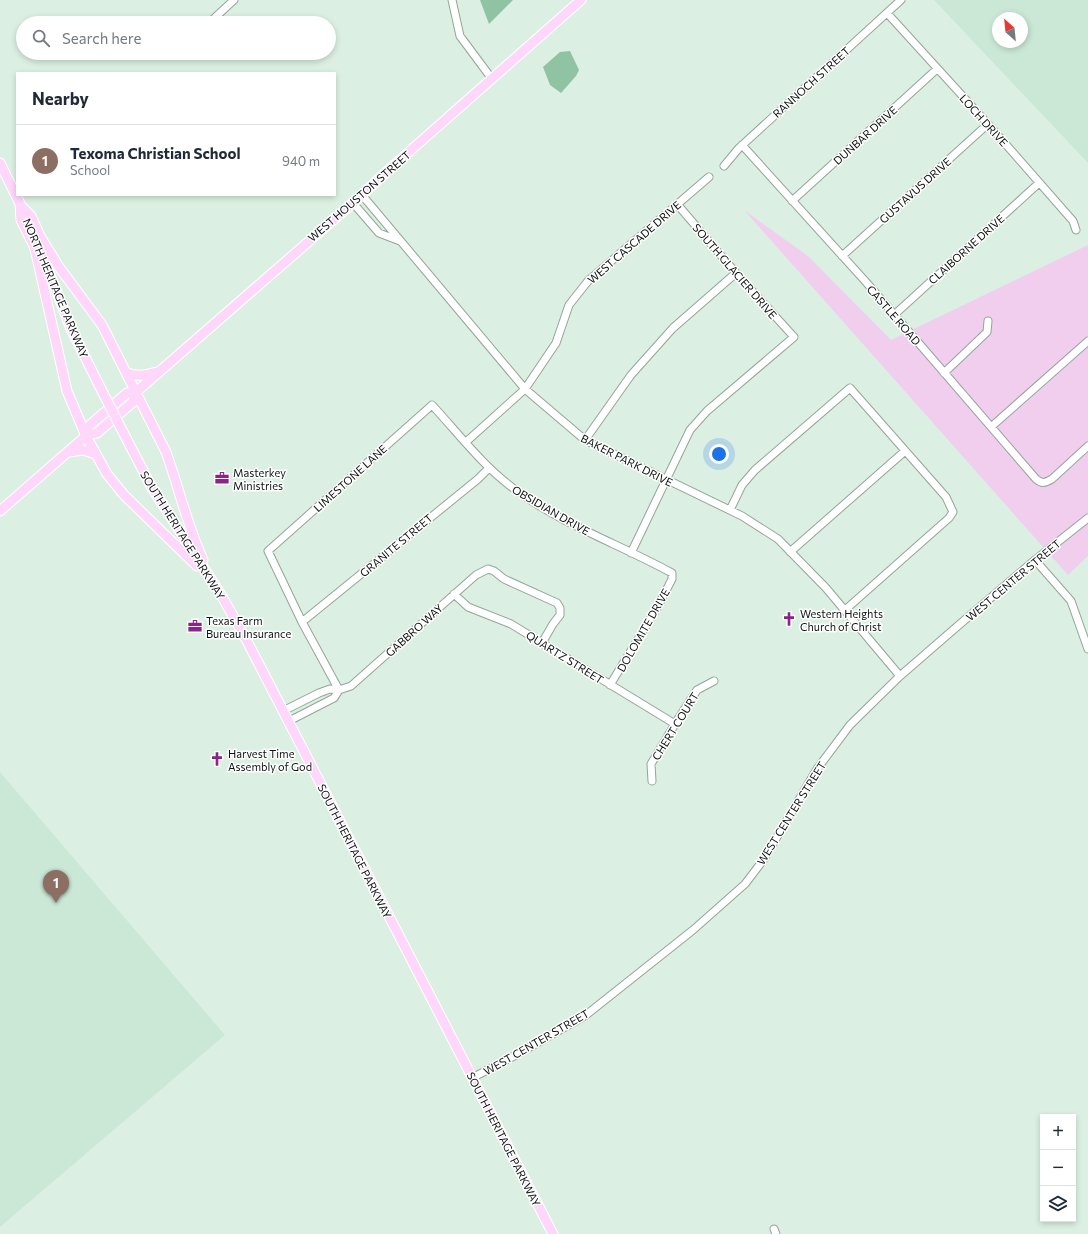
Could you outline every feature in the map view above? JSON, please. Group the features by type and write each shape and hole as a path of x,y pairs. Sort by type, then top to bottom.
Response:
{"main road":[{"name":"WEST HOUSTON STREET","path":"0,511 86,436 97,433 133,402 136,392 353,203 580,0"},
{"name":"NORTH HERITAGE PARKWAY","path":"0,163 35,238 71,329 113,411"},
{"path":"20,206 31,216 40,236 59,267 88,304 102,325 166,452 194,539 220,593"},
{"path":"20,206 21,220 34,246 67,391 86,436 107,474 124,496 192,560 220,593"},
{"path":"126,373 141,376 160,371"},
{"name":"SOUTH HERITAGE PARKWAY","path":"113,411 152,488 220,593 247,641 553,1234"},
{"path":"69,452 83,450 96,454"}],"street":[{"path":"217,16 234,0"},
{"path":"452,0 460,36 492,79"},
{"name":"RANNOCH STREET","path":"724,166 742,146 901,0"},
{"name":"LOCH DRIVE","path":"887,13 988,124 1073,221 1076,230"},
{"name":"DUNBAR DRIVE","path":"792,201 937,69"},
{"name":"GUSTAVUS DRIVE","path":"842,256 988,124"},
{"name":"CASTLE ROAD","path":"742,146 894,314 1036,479 1045,483 1052,479 1088,446"},
{"name":"WEST CASCADE DRIVE","path":"466,442 525,389 556,343 569,305 588,281 709,177"},
{"name":"CLAIBORNE DRIVE","path":"894,314 1039,183"},
{"name":"BAKER PARK DRIVE","path":"362,195 525,389 585,440 742,516 778,540 826,588 900,676"},
{"path":"353,203 379,233 401,241"},
{"name":"SOUTH GLACIER DRIVE","path":"666,480 690,430 707,411 794,337 736,273 677,204"},
{"path":"585,440 631,375 673,328 736,273"},
{"path":"944,373 987,332 988,321"},
{"path":"992,427 1088,341"},
{"path":"730,510 742,485 755,470 850,388 946,497 953,512 949,518 845,610"},
{"name":"OBSIDIAN DRIVE","path":"432,405 489,468 513,488 578,526 672,573"},
{"name":"LIMESTONE LANE","path":"302,622 268,551 432,405"},
{"path":"790,552 905,450"},
{"name":"GRANITE STREET","path":"302,622 478,479 489,468"},
{"path":"631,553 666,480"},
{"name":"WEST CENTER STREET","path":"472,1078 516,1056 586,1015 693,930 745,884 764,859 817,769 850,725 900,676 1035,560 1088,518"},
{"path":"1035,560 1071,601 1088,648"},
{"name":"GABBRO WAY","path":"283,711 319,693 330,689 339,690 351,686 476,575 488,569 494,571 504,579 557,603 560,608 560,615 542,643"},
{"name":"DOLOMITE DRIVE","path":"610,685 658,608 672,579 672,573"},
{"name":"QUARTZ STREET","path":"454,594 468,607 511,624 675,724"},
{"path":"302,622 339,690"},
{"name":"CHERT COURT","path":"652,781 651,764 675,724 697,690 714,681"},
{"name":"GABBRO WAY","path":"289,721 334,698 339,690"}],"shaded area":[{"path":"480,0 513,0 489,24"},
{"path":"934,0 1088,0 1088,163"},
{"path":"570,51 579,70 576,76 561,93 550,85 543,67 560,52"},
{"path":"744,210 808,256 891,340 1088,245 1088,556 1068,575"},
{"path":"0,772 225,1035 0,1227"}],"place":[{"name":"Masterkey Ministries","path":"222,478"},
{"name":"Western Heights Church of Christ","path":"789,619"},
{"name":"Texas Farm Bureau Insurance","path":"195,626"},
{"name":"Harvest Time Assembly of God","path":"217,759"},
{"name":"Texoma Christian School","path":"56,903"}]}
